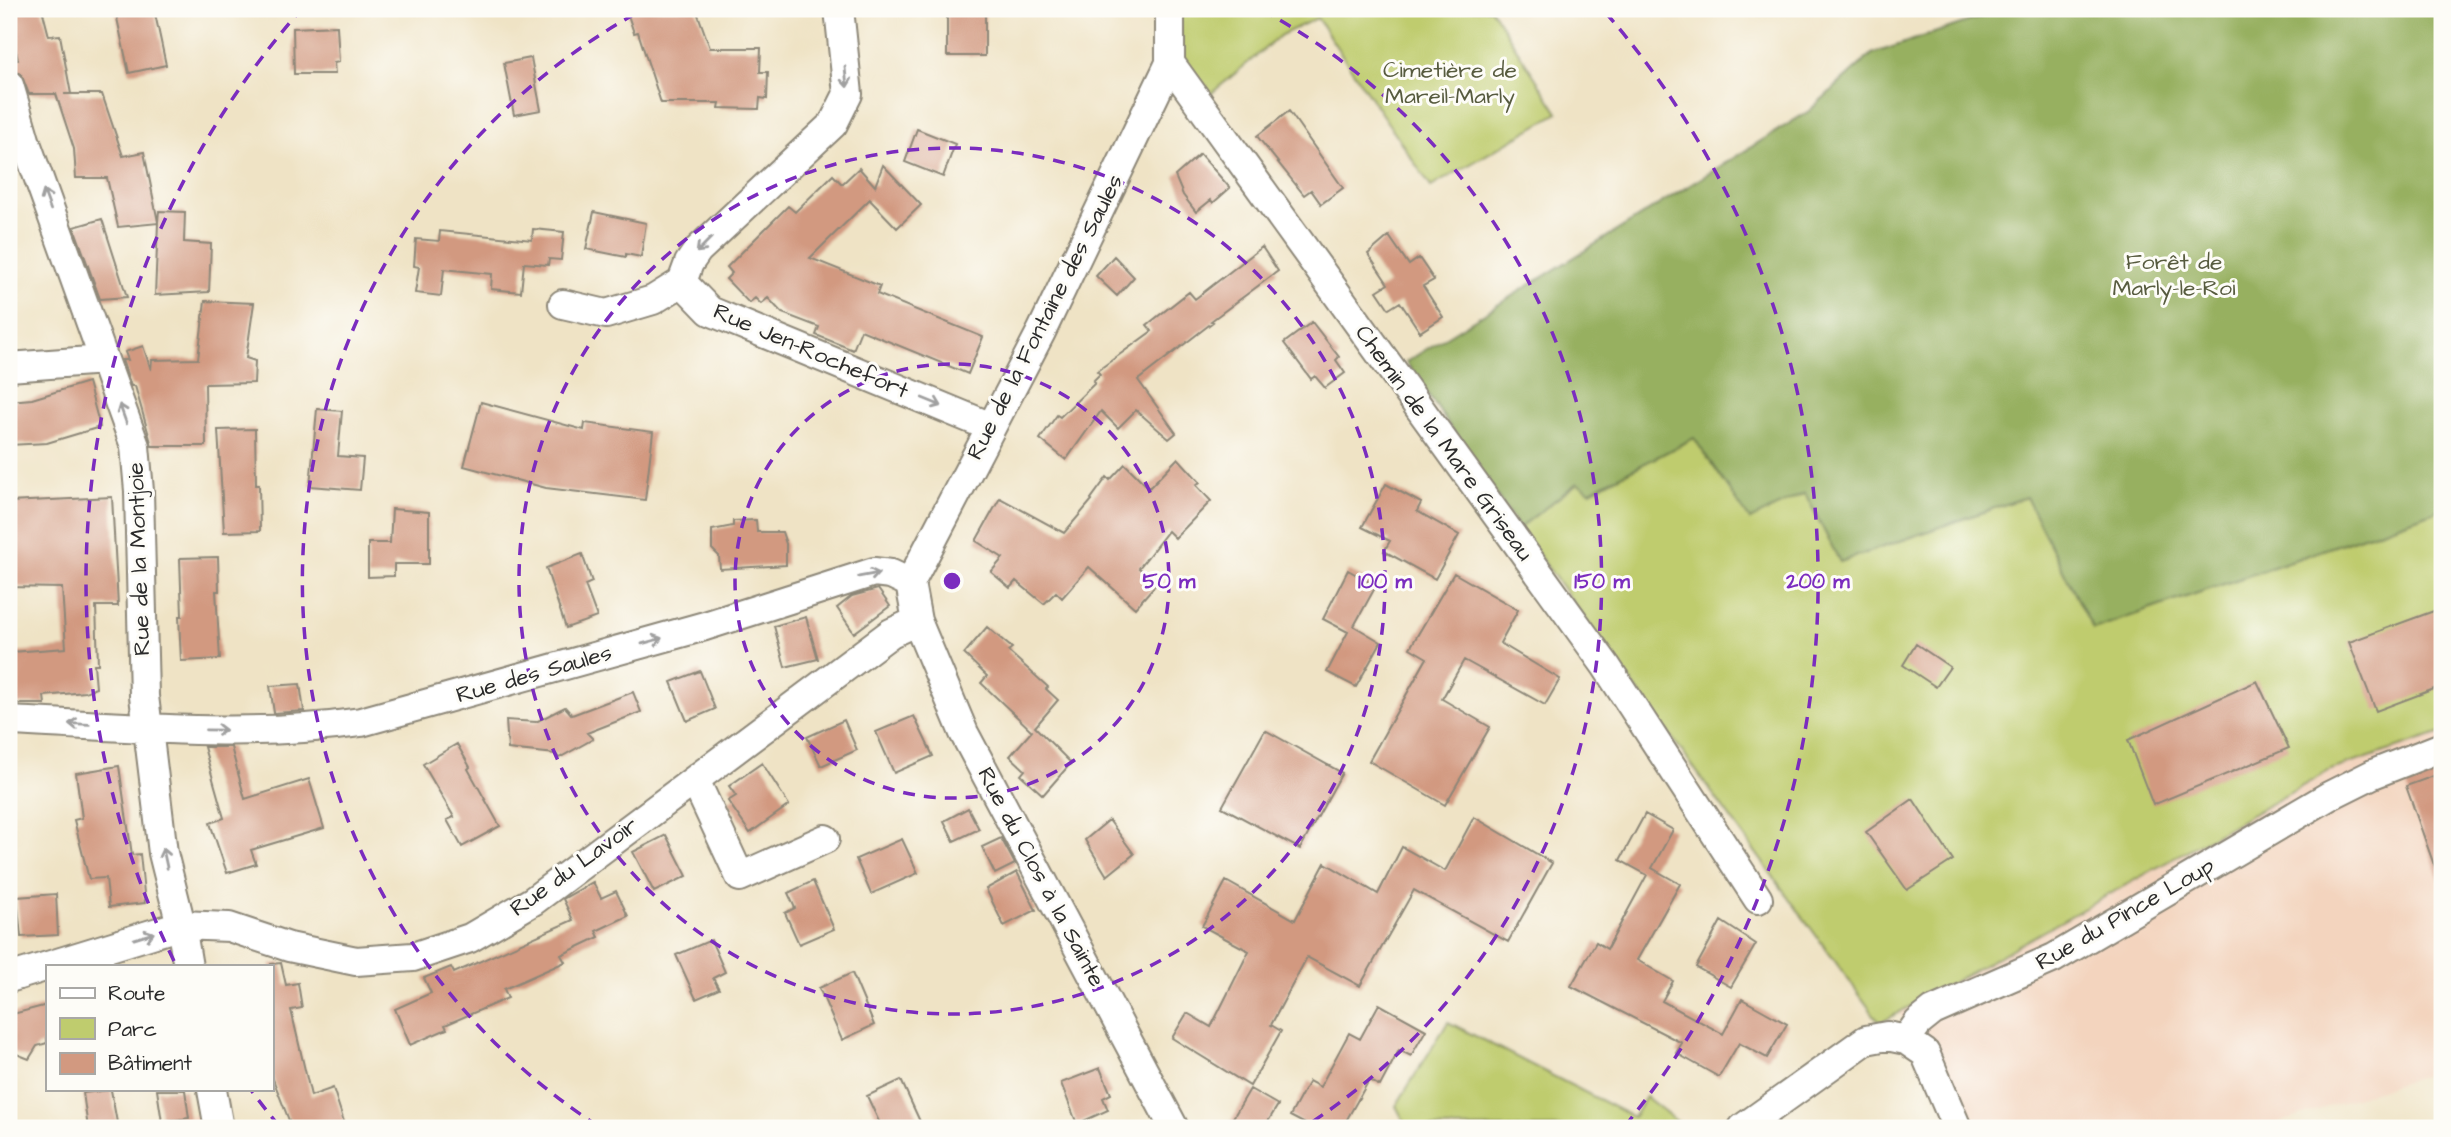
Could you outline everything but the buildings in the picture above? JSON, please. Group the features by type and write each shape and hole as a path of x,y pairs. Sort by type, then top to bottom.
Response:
{"street":[{"path":"564,304 606,314 653,300 682,282 689,263 698,250 833,124 848,94 839,9"},
{"name":"Rue de la Fontaine des Saules","path":"910,583 1041,332 1170,63 1170,9"},
{"name":"Chemin de la Mare Griseau","path":"1170,63 1606,666 1758,899"},
{"name":"Rue de la Montjoie","path":"9,85 25,140 135,446 139,491 144,696 163,853 188,965"},
{"name":"Rue Jen-Rochefort","path":"682,282 710,311 991,427"},
{"path":"9,367 104,360"},
{"name":"Rue des Saules","path":"9,722 311,730 361,722 705,626 874,572 891,574 910,583"},
{"path":"910,583 917,621"},
{"name":"Rue du Lavoir","path":"51,965 181,925 229,927 289,947 356,961 413,957 470,938 533,901 891,633 917,621"},
{"name":"Rue du Clos à la Sainte","path":"917,621 964,733 1174,1128"},
{"name":"Rue du Pince Loup","path":"1906,1040 1918,1023 1933,1011 2054,958 2340,791 2373,774 2442,747"},
{"path":"695,780 740,877 825,839"},
{"name":"Rue du Lavoir","path":"9,978 46,967"},
{"path":"1743,1128 1866,1040 1887,1036 1906,1040 1925,1053 1957,1128"},
{"path":"212,1092 219,1128"}],"shaded area":[{"path":"2442,733 2442,1070 2262,1128 1975,1128 1899,1013 2331,770"},
{"path":"201,1114 203,1128 109,1128"}],"green space":[{"name":"Cimetière de Mareil-Marly","path":"1179,9 1491,9 1558,113 1431,187 1317,18 1281,35 1207,97 1182,59"},
{"name":"Forêt de Marly-le-Roi","path":"2005,9 2442,9 2442,509 2093,629 2026,497 1840,562 1805,493 1750,520 1694,438 1590,491 1577,483 1519,528 1406,362 1809,111 1872,54"},
{"path":"1694,438 1750,519 1805,493 1840,562 2026,497 2093,629 2442,509 2442,733 2331,770 1880,1023 1519,528 1578,483 1590,491"},
{"path":"1448,1022 1633,1117 1646,1097 1684,1127 1405,1128 1396,1106"}]}
